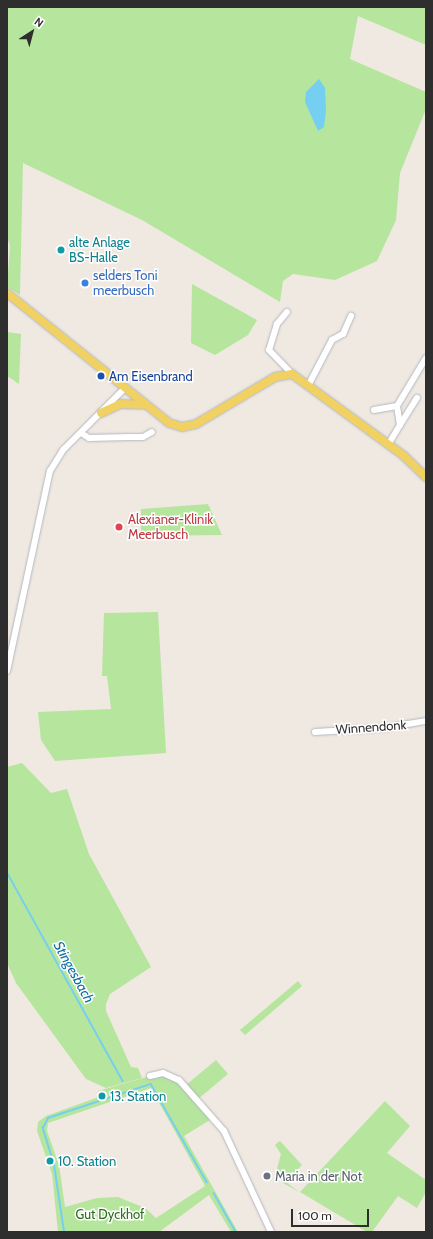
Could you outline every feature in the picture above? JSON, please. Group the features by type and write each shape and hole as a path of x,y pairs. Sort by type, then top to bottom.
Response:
{"main road":[{"path":"7,293 124,389 169,423 192,426 275,377 292,374 309,384 357,424 388,445 426,477"},
{"path":"101,413 120,404 144,405"}],"street":[{"path":"287,312 277,324 269,350 292,374"},
{"path":"309,384 332,340 343,334 351,316"},
{"path":"400,425 397,406 426,358"},
{"path":"7,671 48,476 58,456 124,389"},
{"path":"388,445 417,398"},
{"path":"374,410 397,406"},
{"path":"81,433 96,438 143,437 152,432"},
{"name":"Winnendonk","path":"315,732 384,728 426,721"},
{"path":"150,1076 163,1073 180,1080 224,1131 271,1232"}],"green space":[{"path":"7,7 426,7 426,45 358,16 350,59 426,92 426,109 400,173 396,220 377,261 335,280 293,274 283,281 280,302 142,220 23,163 20,295 7,287 10,246 7,237"},
{"path":"192,284 257,320 248,335 215,355 191,343"},
{"path":"7,332 21,334 19,384 7,376"},
{"path":"208,504 222,535 141,536 141,509"},
{"path":"158,612 166,753 55,761 41,740 38,712 111,709 107,676 102,676 104,613"},
{"path":"22,763 51,793 67,789 89,854 151,967 110,994 106,1004 106,1011 131,1067 138,1068 142,1078 106,1088 86,1079 16,983 7,963 7,767"},
{"path":"298,981 302,986 245,1035 240,1030"},
{"path":"216,1060 228,1074 198,1099 186,1085"},
{"name":"Gut Dyckhof","path":"157,1074 175,1077 213,1118 184,1136 238,1232 231,1232 209,1195 159,1232 58,1232 52,1174 37,1131 38,1122 46,1116 96,1098 98,1091","holes":["151,1088 205,1186 156,1218 145,1208 118,1197 97,1198 65,1207 59,1165 47,1131 48,1123"]},
{"path":"385,1101 410,1126 387,1153 426,1180 426,1192 417,1208 398,1196 372,1232 367,1232 300,1192"},
{"path":"280,1141 302,1165 286,1182 299,1192 283,1183 276,1172 281,1154 275,1145"}],"water":[{"path":"319,79 325,88 326,111 324,127 318,131 305,102 306,92"}],"waterway":[{"name":"Stingesbach","path":"7,872 123,1081"},
{"path":"64,1232 54,1165 43,1128 48,1118 151,1084 207,1182"},
{"name":"Stingesbach","path":"214,1193 236,1232"}],"place":[{"name":"alte Anlage BS-Halle","path":"61,250"},
{"name":"selders Toni meerbusch","path":"85,283"},
{"name":"Am Eisenbrand","path":"101,376"},
{"name":"Alexianer-Klinik Meerbusch","path":"119,527"},
{"name":"13. Station","path":"102,1096"},
{"name":"10. Station","path":"50,1161"},
{"name":"Maria in der Not","path":"267,1176"}]}
